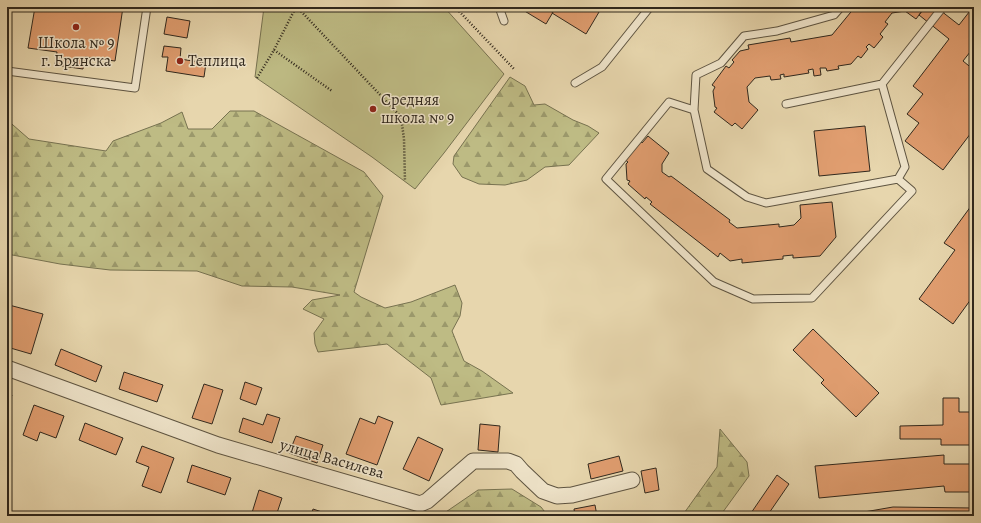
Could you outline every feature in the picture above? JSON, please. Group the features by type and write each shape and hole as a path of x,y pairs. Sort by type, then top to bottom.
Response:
{"street":[{"name":"улица Василева","path":"7,368 218,445 420,504 427,501 473,461 508,461 516,464 543,491 557,496 572,495 632,480"}],"lane":[{"path":"7,71 135,88 147,7"},
{"path":"499,7 504,21"},
{"path":"575,83 602,67 650,7"},
{"path":"841,7 834,15 777,31 744,36 721,63 696,75 694,110 707,169 747,197 766,203 898,179 905,167 882,84"},
{"path":"786,104 882,84 943,7"},
{"path":"694,110 669,102 606,179 714,282 753,299 812,298 912,191 898,179"}],"path":[{"path":"257,78 274,50 296,7 401,117 404,139 405,181"},
{"path":"455,7 515,70"},
{"path":"274,50 332,91"}],"green space":[{"path":"264,7 444,7 504,74 415,189 372,157 255,77"},
{"path":"510,77 525,86 534,105 545,104 599,133 569,165 545,167 527,180 505,185 479,184 462,177 453,164 454,156"},
{"path":"230,111 254,111 364,172 383,196 354,292 361,297 385,308 411,302 455,285 462,303 460,316 452,331 464,361 482,371 513,393 441,405 431,378 387,344 318,352 315,344 314,333 324,319 303,309 312,300 340,295 292,287 242,286 197,271 110,270 60,264 7,254 7,120 29,139 106,151 113,141 161,123 182,112 188,129 212,129"},
{"path":"720,429 747,462 749,476 720,516 682,516 717,467"},
{"path":"512,489 541,507 548,516 440,516 478,490"}],"building":[{"name":"Школа № 9 г. Брянска","path":"35,7 123,7 115,61 85,57 83,69 55,65 57,52 28,48"},
{"path":"518,7 556,7 546,24"},
{"path":"556,7 602,7 586,34 552,13"},
{"path":"855,7 925,7 916,19 905,11 892,13 885,22 888,24 880,34 883,37 874,48 869,44 866,47 868,49 861,58 858,56 851,64 838,66 839,69 827,71 826,68 820,68 821,75 814,76 813,69 808,70 809,73 784,77 784,74 780,75 781,79 771,80 770,76 755,78 747,87 749,102 758,110 742,129 735,123 732,126 714,112 717,108 715,107 713,91 715,87 712,85 726,66 729,68 734,62 732,60 740,51 749,49 748,45 790,38 791,42 832,35"},
{"path":"925,7 936,7 959,25 973,7 974,8 974,47 963,61 974,70 974,129 943,170 905,141 919,123 907,114 923,94 913,86 949,39 919,15"},
{"path":"167,17 190,21 187,38 164,34"},
{"name":"Теплица","path":"164,46 181,48 180,59 206,63 204,77 166,71 168,57 162,57"},
{"path":"865,126 870,171 819,176 814,131"},
{"path":"648,136 669,153 662,164 662,172 669,177 671,176 730,220 729,222 737,228 779,224 779,227 794,225 801,218 800,205 832,202 836,237 820,256 793,258 793,255 783,256 783,259 742,263 742,259 730,261 720,253 718,257 650,204 652,202 646,197 645,199 628,184 630,181 627,180 626,164 628,162 624,159 639,140 642,143"},
{"path":"974,202 974,295 953,324 919,299 955,250 944,243"},
{"path":"9,305 43,314 31,354 7,347 7,313"},
{"path":"813,329 879,393 856,417 821,383 824,380 793,350"},
{"path":"61,349 102,366 96,382 55,365"},
{"path":"124,372 163,385 157,402 119,389"},
{"path":"971,375 974,375 974,395 971,395"},
{"path":"245,382 262,388 256,405 240,399"},
{"path":"204,384 223,390 212,424 192,418"},
{"path":"7,393 12,395 7,409"},
{"path":"943,398 959,398 959,412 974,412 974,445 941,445 941,439 900,439 900,426 943,425"},
{"path":"34,405 64,416 56,438 40,432 37,441 23,435"},
{"path":"267,414 280,418 272,443 239,432 243,418 263,425"},
{"path":"378,416 393,422 377,465 346,454 360,418 375,424"},
{"path":"85,423 123,438 116,455 79,440"},
{"path":"480,424 500,426 498,452 478,450"},
{"path":"296,436 323,445 317,463 289,453"},
{"path":"418,437 443,449 429,481 403,469"},
{"path":"142,446 174,458 161,493 142,486 149,467 136,462"},
{"path":"944,455 944,464 974,464 974,492 945,492 944,486 819,498 815,466"},
{"path":"619,456 623,471 591,479 588,464"},
{"path":"192,465 231,478 225,495 187,482"},
{"path":"656,468 659,490 645,493 641,471"},
{"path":"777,475 789,484 767,516 749,516"},
{"path":"259,490 282,498 276,516 251,516"},
{"path":"595,505 597,516 575,516 574,509"},
{"path":"893,507 974,508 974,516 841,516"},
{"path":"313,509 331,515 331,516 311,516"}],"place":[{"name":"Школа № 9 г. Брянска","path":"76,27"},
{"name":"Теплица","path":"180,61"},
{"name":"Средняя школа № 9","path":"373,109"}]}
